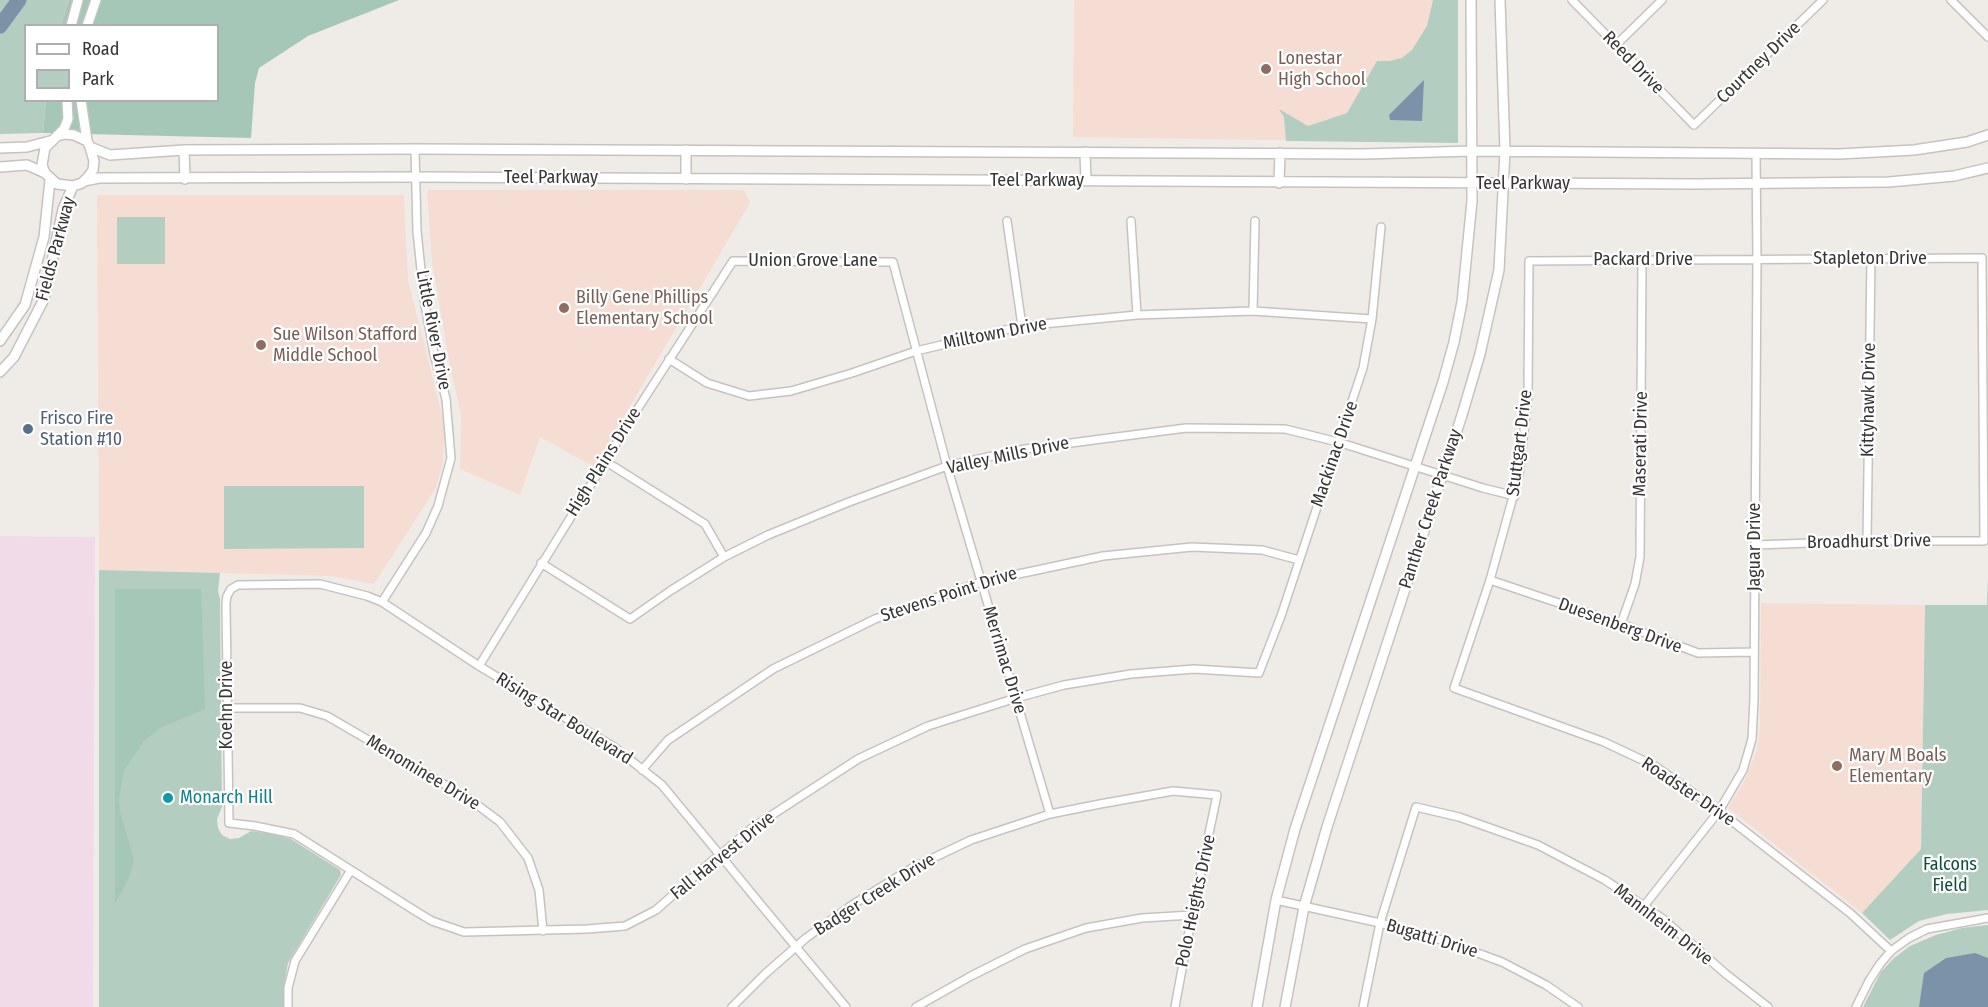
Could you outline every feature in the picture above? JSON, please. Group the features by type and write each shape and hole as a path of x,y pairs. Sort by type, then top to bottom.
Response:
{"main road":[{"path":"72,24 78,0"},
{"path":"88,24 96,0"},
{"name":"Panther Creek Parkway","path":"1257,1007 1276,900 1295,829 1443,382 1462,302 1471,219 1473,151 1471,0"},
{"name":"Panther Creek Parkway","path":"1285,1007 1304,907 1327,826 1443,476 1480,354 1499,270 1505,184 1500,0"},
{"path":"47,176 42,156 53,139 64,129 68,119 67,102"},
{"path":"0,168 27,165 57,184 74,186 84,181 93,170 94,161 88,144 81,102"},
{"path":"0,148 27,147 65,134 74,135 88,144"},
{"name":"Teel Parkway","path":"88,144 110,155 184,150 415,149 1866,154 1914,150 1988,135"},
{"path":"184,150 185,179"},
{"path":"686,150 686,179"},
{"path":"1085,152 1086,181"},
{"path":"1279,183 1280,153"},
{"name":"Teel Parkway","path":"84,181 99,178 415,177 1472,184 1756,183 1889,182 1954,176 1988,168"},
{"name":"Fields Parkway","path":"0,341 25,305 44,237 47,176"},
{"name":"Fields Parkway","path":"0,372 14,357 44,300 63,209 74,186"}],"street":[{"name":"Reed Drive","path":"1572,0 1694,125"},
{"path":"1616,45 1662,0"},
{"name":"Courtney Drive","path":"1694,125 1823,0"},
{"path":"1951,0 1988,37"},
{"name":"Little River Drive","path":"382,602 426,533 438,506 451,458 447,399 434,354 424,299 418,242 415,149"},
{"name":"Jaguar Drive","path":"1644,906 1719,811 1743,770 1752,739 1756,153"},
{"path":"1007,221 1022,326"},
{"path":"1131,221 1137,315"},
{"path":"1253,311 1255,221"},
{"name":"Mackinac Drive","path":"1259,673 1364,368 1372,319 1381,227"},
{"name":"Stapleton Drive","path":"1757,260 1982,258 1984,541"},
{"name":"Kittyhawk Drive","path":"1867,541 1871,259"},
{"name":"Packard Drive","path":"1529,261 1757,260"},
{"name":"Union Grove Lane","path":"733,261 892,262"},
{"name":"High Plains Drive","path":"479,666 605,461 733,261"},
{"name":"Stuttgart Drive","path":"1454,688 1515,496 1523,450 1528,396 1529,261"},
{"name":"Maserati Drive","path":"1621,624 1635,584 1640,557 1642,261"},
{"name":"Merrimac Drive","path":"892,262 947,466 1050,814"},
{"name":"Milltown Drive","path":"669,359 707,383 748,396 790,391 916,351 1022,326 1137,315 1253,311 1372,319"},
{"name":"Valley Mills Drive","path":"542,563 630,619 724,557 829,510 947,466 1025,448 1186,428 1285,429 1338,442 1443,476 1515,496"},
{"path":"605,461 705,524 724,557"},
{"name":"Broadhurst Drive","path":"1755,545 1867,541 1984,541"},
{"name":"Stevens Point Drive","path":"642,770 668,740 773,669 875,619 981,582 1102,556 1192,547 1262,550 1299,560"},
{"name":"Duesenberg Drive","path":"1490,580 1621,624 1698,653 1754,652"},
{"name":"Rising Star Boulevard","path":"231,589 238,585 320,584 352,591 382,602 479,666 614,747 662,785 846,1007"},
{"name":"Koehn Drive","path":"229,823 226,603 231,589"},
{"name":"Fall Harvest Drive","path":"229,823 294,834 417,912 449,928 464,932 543,931 625,926 656,910 752,828 858,759 928,726 1064,685 1131,674 1194,669 1259,673"},
{"name":"Roadster Drive","path":"1454,688 1604,741 1655,766 1719,811 1850,913 1891,951"},
{"name":"Menominee Drive","path":"227,708 300,708 327,716 468,798 500,822 528,858 538,890 543,931"},
{"name":"Badger Creek Drive","path":"732,1007 796,947 852,905 912,868 971,840 1050,814 1173,791 1217,795"},
{"name":"Polo Heights Drive","path":"1175,1007 1217,795"},
{"name":"Mannheim Drive","path":"1380,923 1416,807 1459,817 1538,845 1605,880 1663,919 1768,1007"},
{"path":"288,1007 288,988 295,961 351,870"},
{"name":"Bugatti Drive","path":"1276,900 1380,923 1443,940 1502,962 1546,985 1578,1007"},
{"path":"916,1007 1025,949 1086,928 1142,918 1192,915"},
{"path":"1856,1007 1869,981 1891,951 1908,938 1927,929 1988,918"},
{"path":"1363,1007 1380,923"}],"shaded area":[{"name":"Lonestar High School","path":"1074,0 1458,0 1458,143 1073,137"},
{"name":"Billy Gene Phillips Elementary School","path":"428,190 744,190 750,203 594,467 540,437 520,495 460,469 461,415 448,356 432,261"},
{"name":"Sue Wilson Stafford Middle School","path":"97,195 404,195 408,280 441,411 444,429 443,462 436,488 374,584 332,576 99,570"},
{"path":"0,536 95,537 93,1007 0,1007"},
{"name":"Mary M Boals Elementary","path":"1761,603 1925,605 1921,849 1862,913 1728,808 1744,782 1757,750 1760,728"}],"green space":[{"path":"0,0 69,0 61,24 24,24 24,102 46,102 43,133 0,134"},
{"path":"69,0 399,0 308,36 259,68 255,83 251,138 43,133 46,102 219,102 219,24 61,24"},
{"path":"1433,0 1458,0 1458,143 1286,141 1284,117 1279,109 1308,126 1347,113 1377,61 1402,58 1412,50 1427,26"},
{"path":"117,217 165,217 165,264 117,264"},
{"path":"224,486 364,486 364,548 224,549"},
{"path":"99,570 220,573 218,591 220,599 222,807 217,819 218,828 222,835 230,839 239,838 251,831 291,839 340,870 341,875 288,963 284,985 284,1007 99,1007"},
{"name":"Falcons Field","path":"1988,576 1988,910 1947,914 1919,921 1890,940 1862,913 1921,849 1925,605 1987,605"},
{"path":"115,589 201,589 205,709 160,728 144,741 124,770 119,799 120,812 134,860 129,878 115,903"},
{"path":"1988,925 1988,1007 1863,1007 1881,972 1910,946 1936,935 1962,928"}],"water":[{"path":"1424,80 1422,121 1390,120 1389,115"},
{"path":"1975,953 1988,958 1988,1007 1919,1007 1924,973 1946,958"}],"waterway":[{"path":"0,26 19,0"}],"place":[{"name":"Lonestar High School","path":"1266,69"},
{"name":"Billy Gene Phillips Elementary School","path":"564,308"},
{"name":"Sue Wilson Stafford Middle School","path":"261,345"},
{"name":"Frisco Fire Station #10","path":"28,429"},
{"name":"Mary M Boals Elementary","path":"1837,766"},
{"name":"Monarch Hill","path":"168,798"}]}
